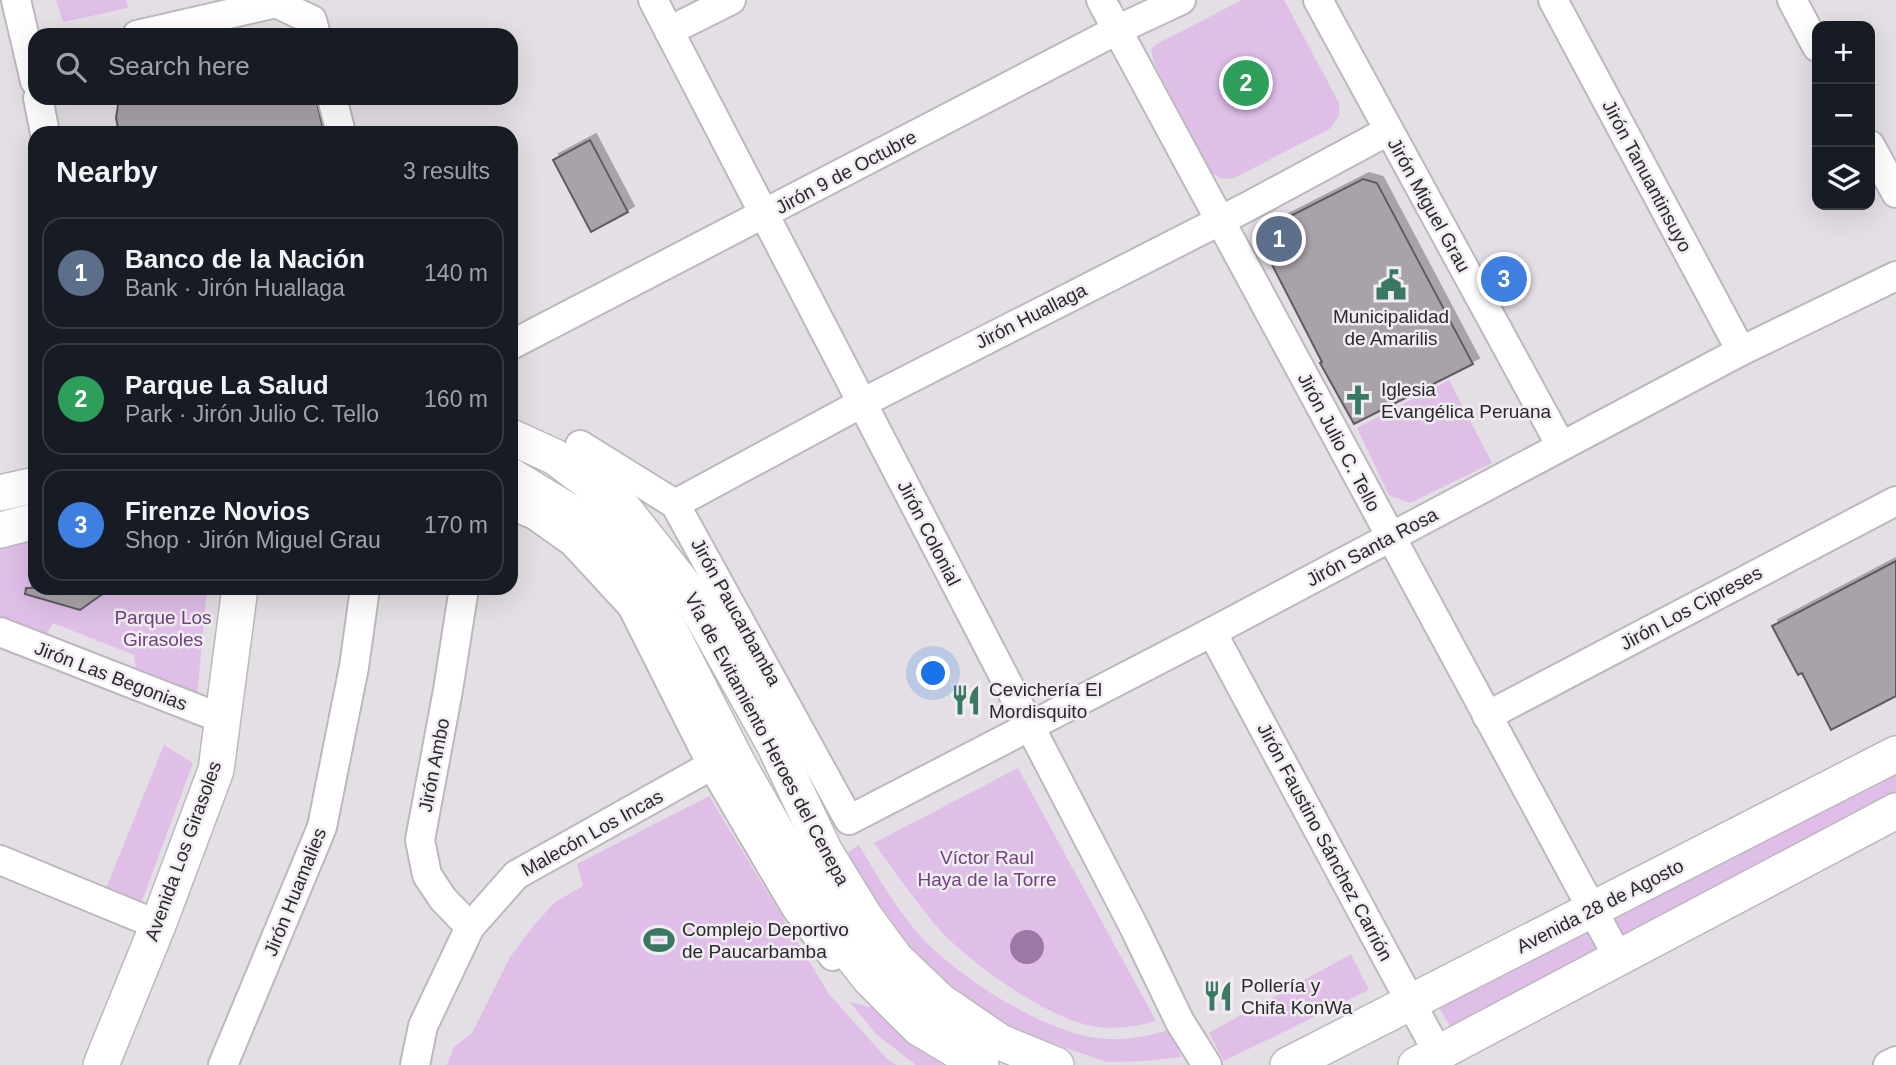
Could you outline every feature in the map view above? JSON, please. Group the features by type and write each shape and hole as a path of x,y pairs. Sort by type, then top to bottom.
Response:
{"main road":[{"name":"Vía de Evitamiento Heroes del Cenepa","path":"518,439 555,457 624,509 687,589 774,744 825,852 895,959 940,1001 1000,1042 1056,1065"},
{"name":"Vía de Evitamiento Heroes del Cenepa","path":"518,480 600,530 658,607 738,764 834,933 870,979 919,1028 981,1065"},
{"path":"0,493 28,487"},
{"path":"0,530 28,523"},
{"name":"Avenida Los Girasoles","path":"101,1065 158,925 216,770 239,595"},
{"name":"Avenida 28 de Agosto","path":"1300,1063 1592,909 1896,754"},
{"path":"1427,1059 1896,811"}],"street":[{"path":"16,0 28,45"},
{"name":"Jirón Colonial","path":"653,0 1134,927 1180,1022 1207,1065"},
{"path":"668,32 731,0"},
{"name":"Jirón Julio C. Tello","path":"1101,0 1619,957"},
{"name":"Jirón 9 de Octubre","path":"518,341 1118,30 1181,0"},
{"name":"Jirón Miguel Grau","path":"1318,0 1560,446"},
{"name":"Jirón Tanuantinsuyo","path":"1553,0 1741,351"},
{"path":"1792,0 1812,38"},
{"path":"166,28 276,1 312,20 314,28"},
{"path":"39,105 44,126"},
{"path":"334,105 339,126"},
{"name":"Jirón Huallaga","path":"676,504 862,403 1388,131"},
{"path":"1871,147 1896,193"},
{"name":"Jirón Santa Rosa","path":"849,820 1212,632 1741,351 1896,276"},
{"name":"Jirón Paucarbamba","path":"580,445 676,504 849,820"},
{"name":"Jirón Los Cipreses","path":"1487,716 1896,501"},
{"path":"518,508 535,516 573,542 632,607 712,765 796,908 848,975 892,1001"},
{"name":"Jirón Huamalies","path":"223,1065 322,827 354,667 364,595"},
{"name":"Jirón Ambo","path":"463,595 449,690 420,840 427,875 443,900 470,928"},
{"name":"Jirón Las Begonias","path":"0,632 222,719"},
{"name":"Jirón Faustino Sánchez Carrión","path":"1212,632 1411,1003 1427,1059"},
{"name":"Malecón Los Incas","path":"415,1065 423,1026 470,928 516,875 712,765"},
{"path":"0,860 158,925"},
{"path":"1888,1065 1896,1061"}],"green space":[{"path":"56,0 126,0 128,8 63,22"},
{"path":"1242,0 1284,0 1339,103 1339,115 1331,128 1234,178 1222,179 1210,172 1154,63 1151,49"},
{"path":"1449,380 1492,463 1410,503 1389,495 1357,428"},
{"name":"Parque Los Girasoles","path":"28,538 28,595 206,595 197,698 137,676 134,655 53,623 45,637 0,618 0,544"},
{"path":"164,745 193,763 139,909 105,891"},
{"name":"Víctor Raul Haya de la Torre","path":"1018,768 1156,1021 1124,1027 1092,1026 1054,1013 1032,1001 969,957 939,929 874,843"},
{"path":"1896,768 1896,797 1621,938 1609,915"},
{"name":"Complejo Deportivo de Paucarbamba","path":"709,796 829,994 888,1060 897,1065 447,1065 454,1047 472,1033 510,957 535,924 555,902 583,886 577,864"},
{"path":"859,845 890,896 916,931 943,958 986,990 1036,1018 1085,1036 1124,1039 1171,1029 1181,1057 1107,1062 1043,1040 998,1020 963,999 886,926 842,856"},
{"path":"1588,926 1601,949 1451,1029 1438,1005"},
{"path":"1351,954 1369,990 1224,1061 1209,1033"},
{"path":"850,1002 885,1011 906,1041 943,1065 916,1065 876,1034"}],"shaded area":[{"path":"1027,930 1039,935 1044,947 1039,959 1027,964 1015,959 1010,947 1015,935"}],"building":[{"path":"118,105 318,105 322,126 118,126"},
{"path":"590,140 628,212 591,232 553,160"},
{"name":"Municipalidad de Amarilis","path":"1363,179 1377,183 1473,364 1354,424 1320,363 1322,362 1263,247 1267,228"},
{"path":"1896,561 1896,696 1831,730 1802,673 1798,675 1772,626"},
{"path":"28,595 101,595 80,610"}],"place":[{"name":"Parque La Salud","path":"1246,83"},
{"name":"Banco de la Nación","path":"1279,239"},
{"name":"Firenze Novios","path":"1504,279"},
{"name":"Municipalidad de Amarilis","path":"1391,285"},
{"name":"Iglesia Evangélica Peruana","path":"1358,400"},
{"name":"Cevichería El Mordisquito","path":"966,700"},
{"name":"Complejo Deportivo de Paucarbamba","path":"659,940"},
{"name":"Pollería y Chifa KonWa","path":"1218,996"}]}
